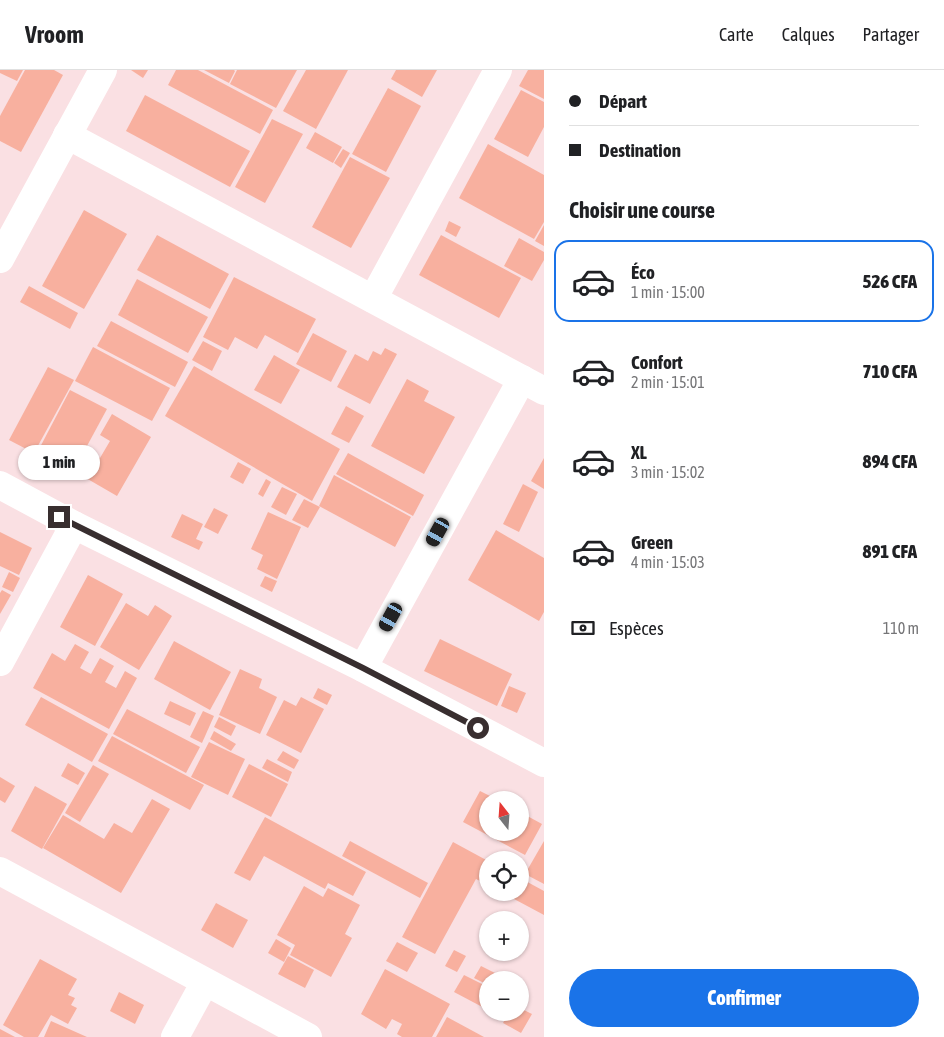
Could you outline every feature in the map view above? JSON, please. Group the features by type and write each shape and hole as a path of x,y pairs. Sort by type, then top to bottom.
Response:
{"street":[{"path":"0,259 103,70"},
{"path":"373,299 498,70"},
{"path":"67,135 533,385 363,668"},
{"path":"0,486 74,525 363,668 544,763"},
{"path":"0,662 74,525"},
{"path":"0,871 308,1037"},
{"path":"175,1037 205,982"}],"building":[{"path":"0,70 23,70 17,81 0,73"},
{"path":"25,70 54,70 63,75 21,152 0,141 0,116"},
{"path":"131,70 148,70 143,78"},
{"path":"176,70 198,70 273,110 260,134 168,85"},
{"path":"204,70 234,70 235,71 229,83"},
{"path":"237,70 297,70 276,108 230,84"},
{"path":"306,70 348,70 316,129 283,111"},
{"path":"396,70 437,70 422,97 391,79"},
{"path":"528,70 544,70 544,99 519,86"},
{"path":"388,88 421,106 386,172 352,154"},
{"path":"521,90 544,102 544,127 528,157 494,139"},
{"path":"145,95 250,151 230,187 126,131"},
{"path":"272,119 303,134 265,203 235,187"},
{"path":"315,132 342,147 333,163 306,148"},
{"path":"488,144 544,175 544,222 534,239 459,198"},
{"path":"343,149 350,153 341,168 334,163"},
{"path":"350,157 390,178 351,248 312,227"},
{"path":"84,210 127,234 84,309 42,286"},
{"path":"449,221 461,227 456,237 445,231"},
{"path":"544,225 544,246 535,241"},
{"path":"157,235 229,274 210,309 137,270"},
{"path":"441,235 521,278 499,318 419,275"},
{"path":"519,238 544,252 544,260 532,281 504,266"},
{"path":"234,277 316,319 298,353 265,335 257,349 235,337 228,350 203,337"},
{"path":"137,279 208,317 188,353 118,315"},
{"path":"29,286 78,313 70,329 20,302"},
{"path":"111,321 188,362 175,387 97,346"},
{"path":"313,333 347,351 331,382 296,364"},
{"path":"203,341 222,351 212,371 192,360"},
{"path":"93,347 170,388 152,421 75,381"},
{"path":"385,348 397,354 370,404 337,387 355,354 368,361 373,351 381,355"},
{"path":"274,355 300,370 281,404 254,390"},
{"path":"194,366 340,449 312,501 165,416"},
{"path":"48,367 74,380 34,453 9,440"},
{"path":"407,379 429,391 424,401 455,417 424,474 371,446"},
{"path":"70,390 107,409 74,470 38,451"},
{"path":"346,406 364,416 349,443 331,434"},
{"path":"112,414 151,437 117,496 79,474 92,453 100,458 110,441 100,435"},
{"path":"348,453 424,495 413,516 336,474"},
{"path":"544,458 544,489 531,481"},
{"path":"238,462 251,469 243,484 230,477"},
{"path":"334,475 411,517 395,547 319,506"},
{"path":"266,479 271,482 263,497 258,494"},
{"path":"523,484 538,492 519,532 503,524"},
{"path":"282,487 297,494 286,515 271,507"},
{"path":"304,499 320,507 308,528 292,520"},
{"path":"214,508 228,515 218,534 204,527"},
{"path":"268,512 301,527 277,579 257,569 263,555 251,549"},
{"path":"182,514 203,524 196,539 203,542 199,550 171,537"},
{"path":"496,530 544,558 544,612 539,621 468,580"},
{"path":"0,532 32,548 19,575 0,566"},
{"path":"9,572 20,578 13,592 2,587"},
{"path":"88,575 123,594 95,646 60,627"},
{"path":"265,576 277,581 272,592 260,586"},
{"path":"2,590 11,595 0,614 0,593"},
{"path":"126,603 148,616 155,605 172,616 139,670 100,647"},
{"path":"440,639 512,674 497,706 424,671"},
{"path":"174,641 231,672 210,710 154,679"},
{"path":"75,644 89,652 80,668 91,674 100,658 114,666 105,682 116,688 125,671 137,678 109,729 33,688 52,653 65,661"},
{"path":"240,669 262,679 259,688 277,697 260,734 219,715"},
{"path":"509,686 526,693 517,713 501,706"},
{"path":"318,688 332,695 327,705 313,698"},
{"path":"41,697 108,734 92,762 25,725"},
{"path":"301,697 324,709 301,753 266,735 284,700 296,706"},
{"path":"170,701 196,713 190,726 164,714"},
{"path":"127,709 200,747 186,773 113,734"},
{"path":"203,711 214,716 202,743 190,737"},
{"path":"219,717 236,726 231,736 214,727"},
{"path":"214,731 236,744 231,751 210,739"},
{"path":"112,736 204,785 190,810 98,761"},
{"path":"209,742 245,759 228,795 191,777"},
{"path":"283,751 299,760 294,769 277,760"},
{"path":"267,759 292,772 288,782 262,768"},
{"path":"68,763 85,773 78,785 61,776"},
{"path":"249,764 288,784 271,817 232,797"},
{"path":"93,765 109,774 80,822 65,813"},
{"path":"0,777 15,786 5,803 0,800"},
{"path":"35,786 67,804 42,849 11,831"},
{"path":"479,793 479,831 463,822"},
{"path":"152,799 170,809 121,893 43,848 63,815 104,839 114,823 132,833"},
{"path":"265,817 366,872 353,896 328,883 325,889 264,856 250,881 234,873"},
{"path":"529,817 542,824 527,851 517,851 499,841 529,841"},
{"path":"350,841 428,883 420,898 342,856"},
{"path":"544,841 544,884 529,876 529,867"},
{"path":"453,842 479,856 479,880 476,879 435,954 402,937"},
{"path":"529,883 544,891 544,915 518,901 529,901"},
{"path":"304,886 323,897 328,888 360,905 345,934 352,938 331,977 290,955 295,945 277,935"},
{"path":"216,903 248,920 233,948 201,930"},
{"path":"276,939 291,948 284,962 268,953"},
{"path":"397,942 418,953 407,972 386,961"},
{"path":"454,950 466,956 457,972 445,966"},
{"path":"288,956 314,970 305,988 278,974"},
{"path":"40,959 77,979 68,995 75,998 71,1005 77,1008 68,1024 51,1015 38,1037 24,1037 3,1025"},
{"path":"481,966 491,971 479,971 479,980 474,978"},
{"path":"385,969 450,1004 432,1037 402,1037 397,1034 402,1024 392,1019 386,1029 361,1014"},
{"path":"464,975 479,982 479,1005 454,992"},
{"path":"119,992 144,1005 135,1024 110,1011"},
{"path":"447,1017 484,1037 436,1037"},
{"path":"51,1021 87,1037 44,1037"},
{"path":"504,1021 528,1021 521,1033 503,1023"},
{"path":"0,1029 15,1037 0,1037"}],"route":[{"path":"59,517 363,668 478,728"}]}
